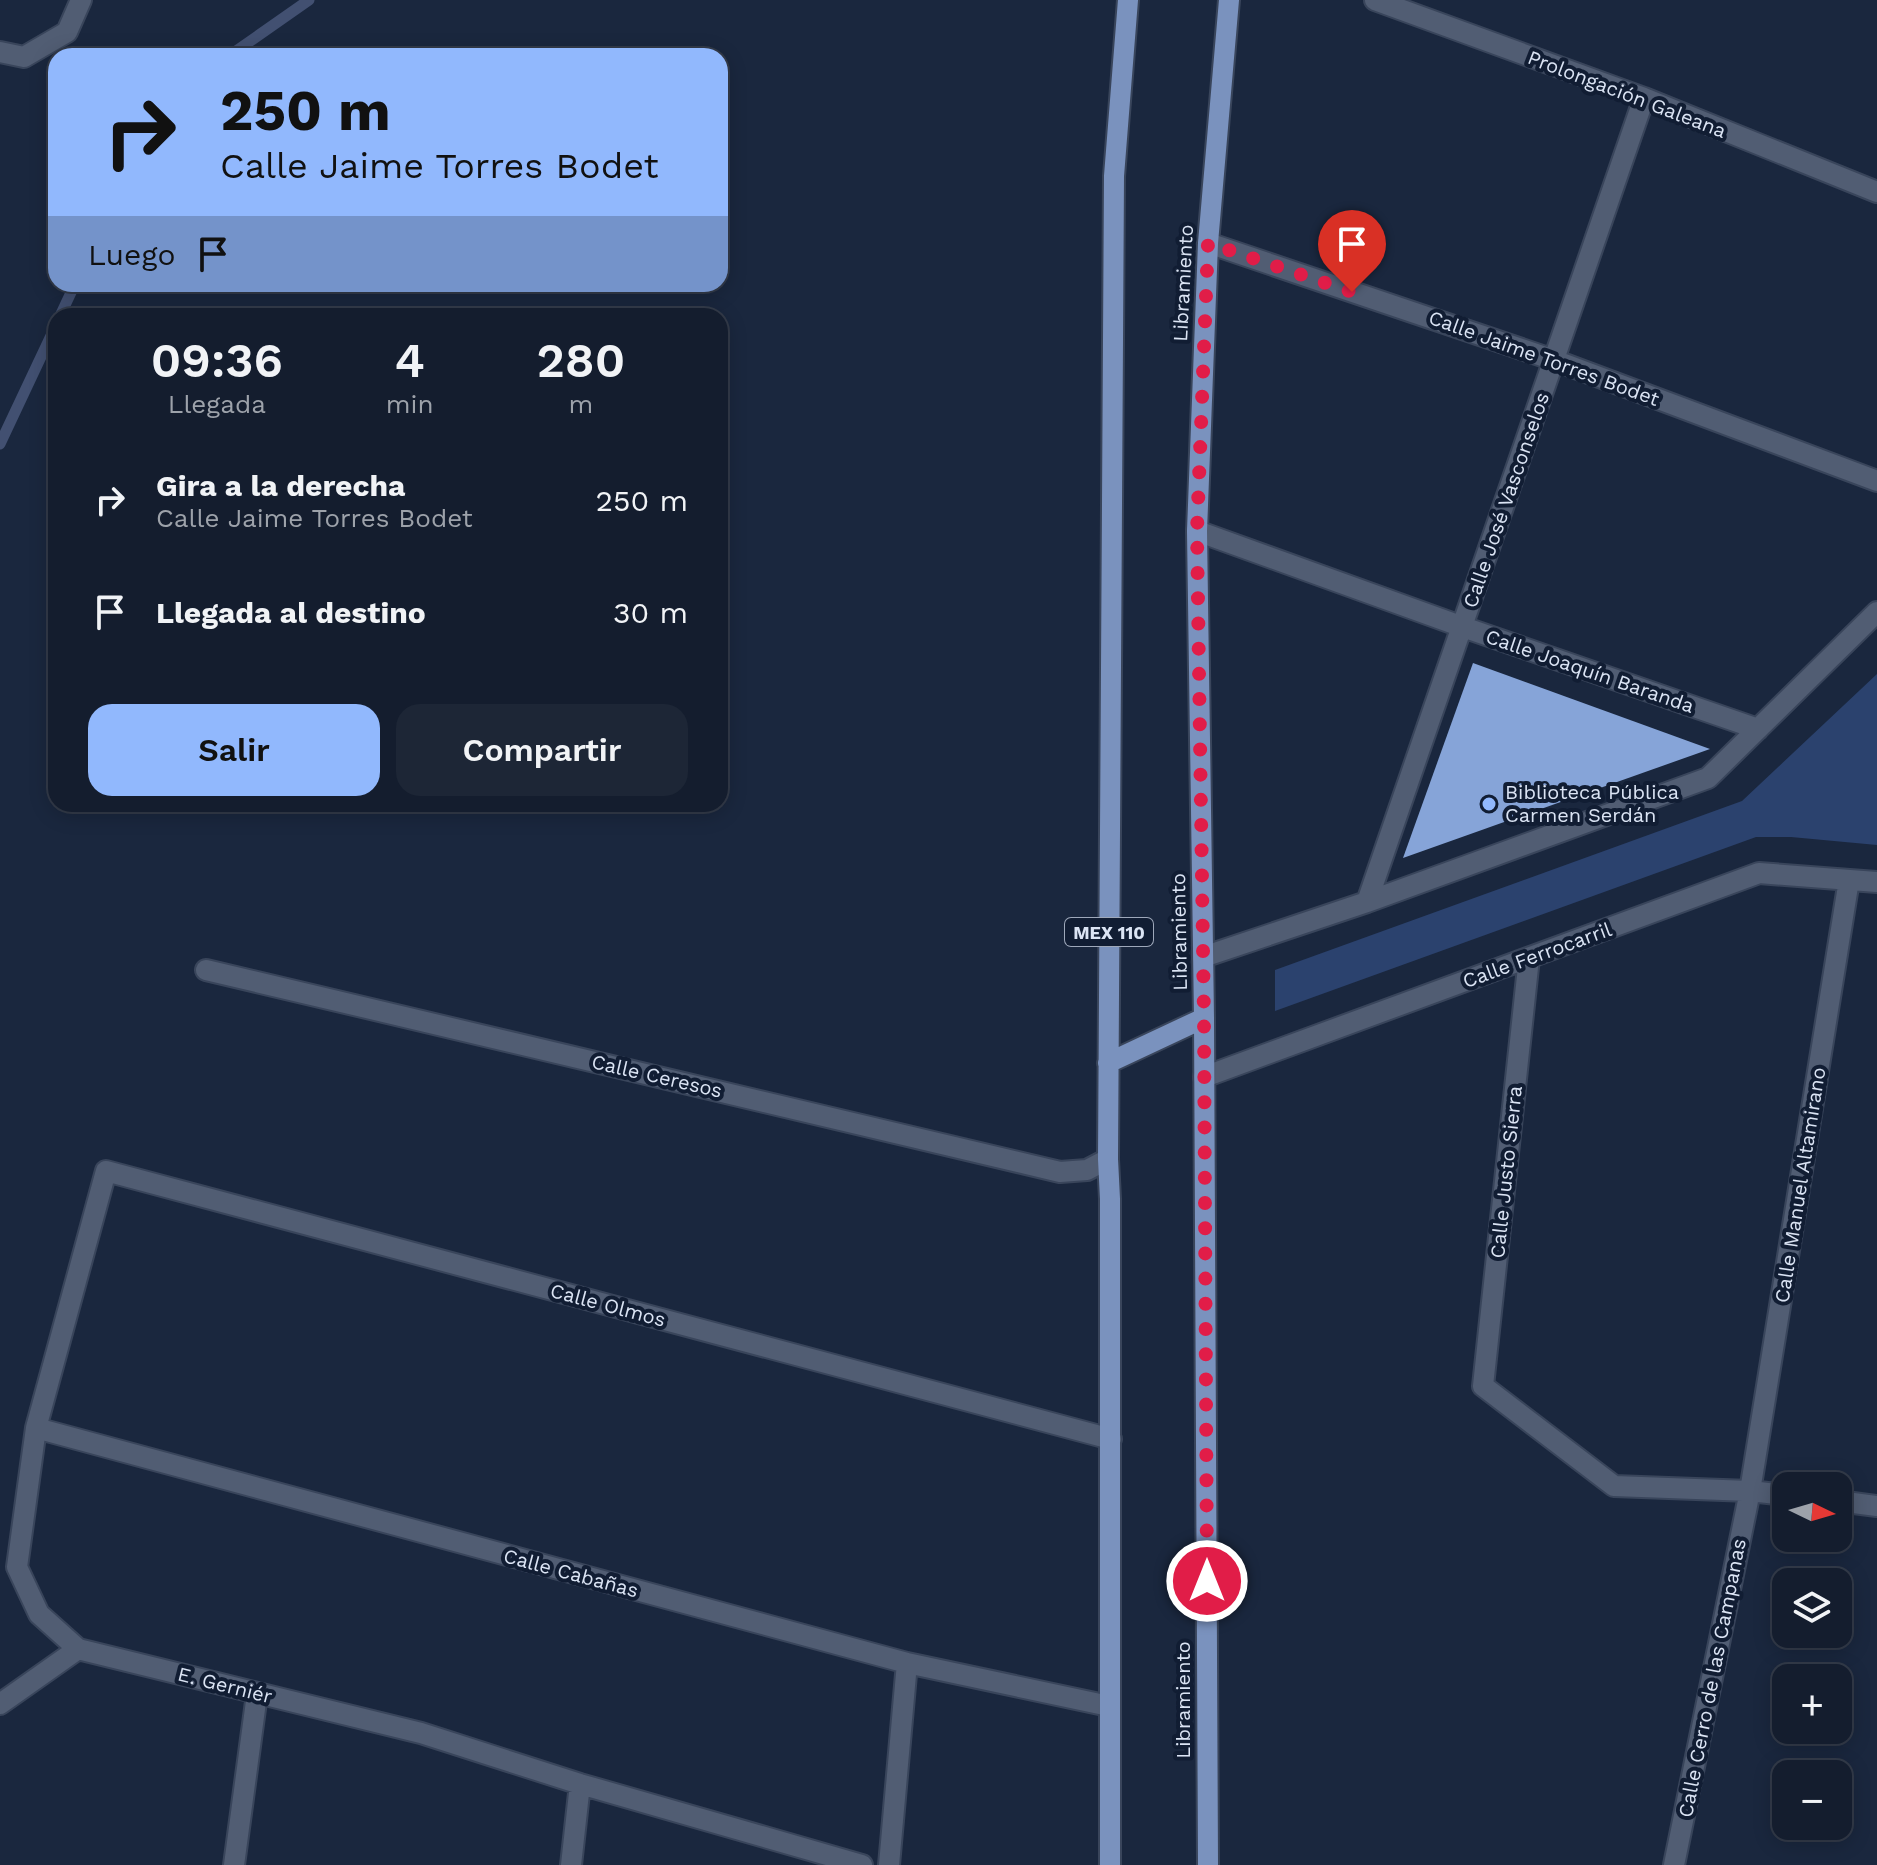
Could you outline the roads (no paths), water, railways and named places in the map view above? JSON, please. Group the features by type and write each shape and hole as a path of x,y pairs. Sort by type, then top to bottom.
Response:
{"main road":[{"name":"MEX 110","path":"1110,1865 1108,1063 1114,176 1128,0"},
{"name":"Libramiento","path":"1208,1865 1204,1018 1197,531 1208,243 1229,0"},
{"path":"1108,1063 1204,1018"}],"street":[{"path":"0,52 24,57 67,32 81,0"},
{"name":"Prolongación Galeana","path":"1375,0 1644,98 1877,192"},
{"name":"Calle José Vasconselos","path":"1367,902 1644,98"},
{"name":"Calle Jaime Torres Bodet","path":"1208,243 1554,360 1877,481"},
{"name":"Calle Joaquín Baranda","path":"1197,531 1758,729"},
{"path":"1203,957 1367,902 1708,778 1877,612"},
{"name":"Calle Ferrocarril","path":"1204,1077 1759,873 1877,882"},
{"name":"Calle Manuel Altamirano","path":"1750,1491 1849,880"},
{"name":"Calle Justo Sierra","path":"1529,958 1483,1386 1614,1486 1750,1491"},
{"name":"Calle Ceresos","path":"206,970 1060,1172 1087,1170 1108,1159"},
{"name":"Calle Olmos","path":"106,1171 1111,1439"},
{"name":"E. Gerniér","path":"106,1171 36,1428 17,1567 39,1614 78,1649 421,1733 580,1784 862,1865"},
{"name":"Calle Cabañas","path":"36,1428 907,1663 1109,1706"},
{"path":"1750,1491 1772,1493"},
{"name":"Calle Cerro de las Campanas","path":"1674,1865 1750,1491"},
{"path":"1852,1503 1877,1506"},
{"path":"0,1704 78,1649"},
{"path":"889,1865 907,1663"},
{"path":"234,1865 257,1694"},
{"path":"571,1865 580,1784"}],"waterway":[{"path":"240,48 309,0"},
{"path":"64,308 71,292"},
{"path":"0,444 48,342"}],"place":[{"name":"Biblioteca Pública Carmen Serdán","path":"1489,804"}]}
